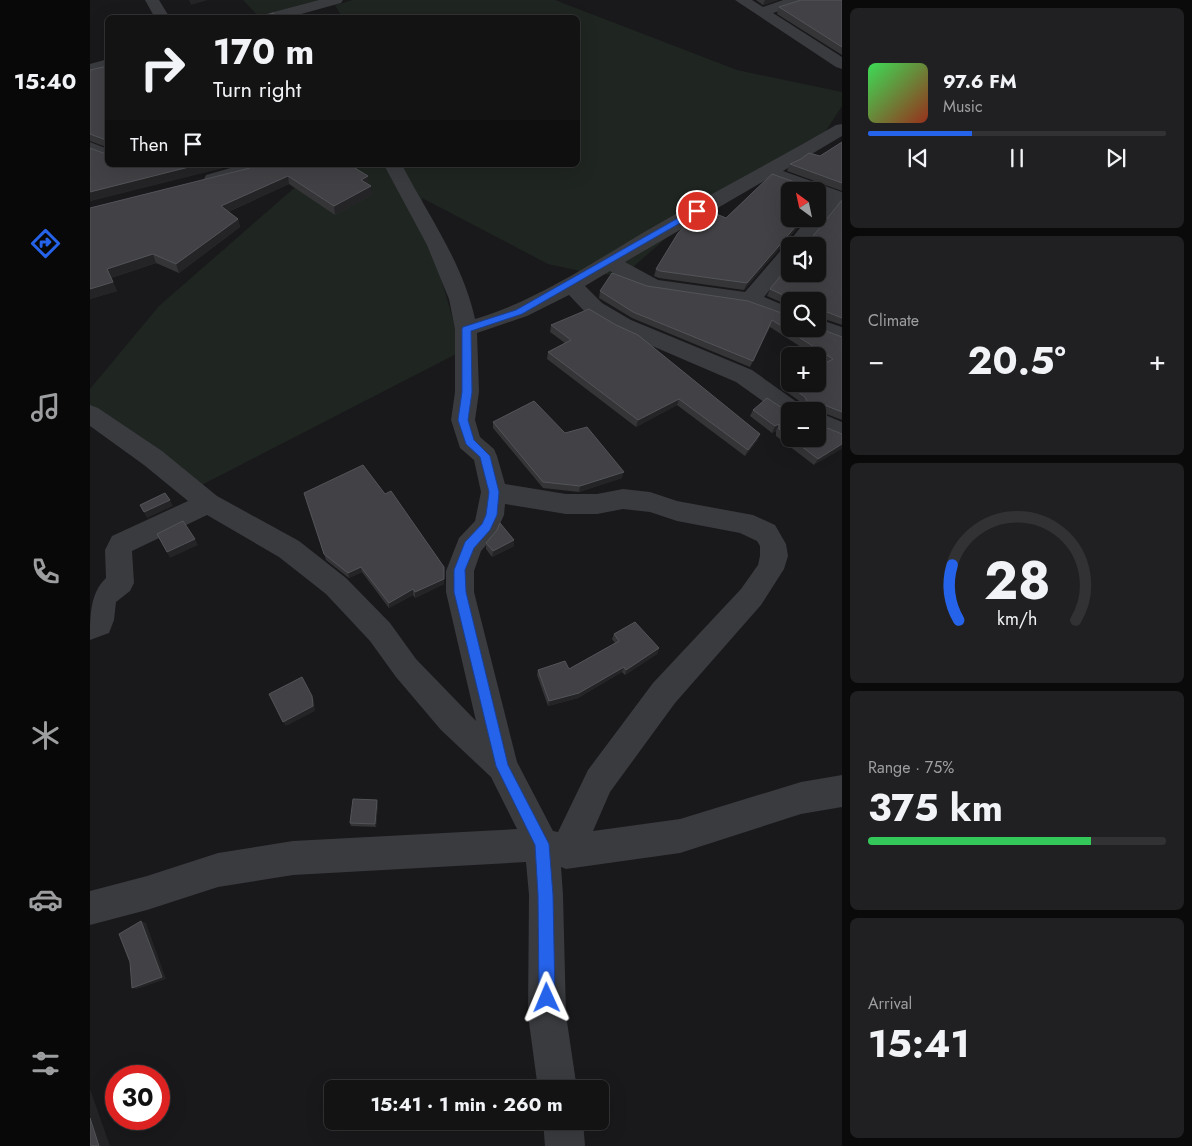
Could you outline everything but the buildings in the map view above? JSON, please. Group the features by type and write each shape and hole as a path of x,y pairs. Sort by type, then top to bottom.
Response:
{"street":[{"path":"152,0 162,15"},
{"path":"278,15 336,0"},
{"path":"742,0 842,64"},
{"path":"761,12 798,0"},
{"path":"305,8 315,15"},
{"path":"90,69 105,65"},
{"path":"466,329 490,323 519,312 842,129"},
{"path":"90,147 105,154"},
{"path":"200,182 245,171 249,167"},
{"path":"394,167 454,283 466,329 467,392 463,420 469,442 485,456 494,492 491,515 486,527 469,546 460,570 460,585 478,672 502,766"},
{"path":"769,172 839,198 803,237"},
{"path":"608,263 653,286 750,300 781,312"},
{"path":"750,300 781,263"},
{"path":"571,284 594,308 623,325 744,376 781,402"},
{"path":"826,329 842,335"},
{"path":"90,414 154,458 208,503 289,549 336,586 380,632 406,668 452,720 502,766 554,848"},
{"path":"826,425 842,432"},
{"path":"494,492 566,504 597,504 623,499 650,502 677,511 744,523 766,533 773,544 774,556 770,569 750,597 664,693 599,780 554,848 546,895 547,1015 557,1080"},
{"path":"90,627 100,624 103,614 101,603 104,596 120,583 118,550 121,544 208,503"},
{"path":"90,908 148,893 218,870 293,858 554,848 680,836 801,798 842,790"},
{"path":"564,1130 565,1146"}],"shaded area":[{"path":"243,0 320,0 262,15 257,15"},
{"path":"353,0 555,0 737,70 842,92 842,106 814,149 690,217 624,275 594,274 548,264 422,198 429,236 462,351 186,493 90,417 90,389 159,306 308,176 337,167 580,167 580,15 341,15 335,5"}],"route":[{"path":"547,998 546,895 542,844 502,766 460,592 460,570 469,546 486,527 491,515 494,492 485,456 469,442 463,420 467,392 466,329 490,323 519,312 561,290 697,211"}]}
